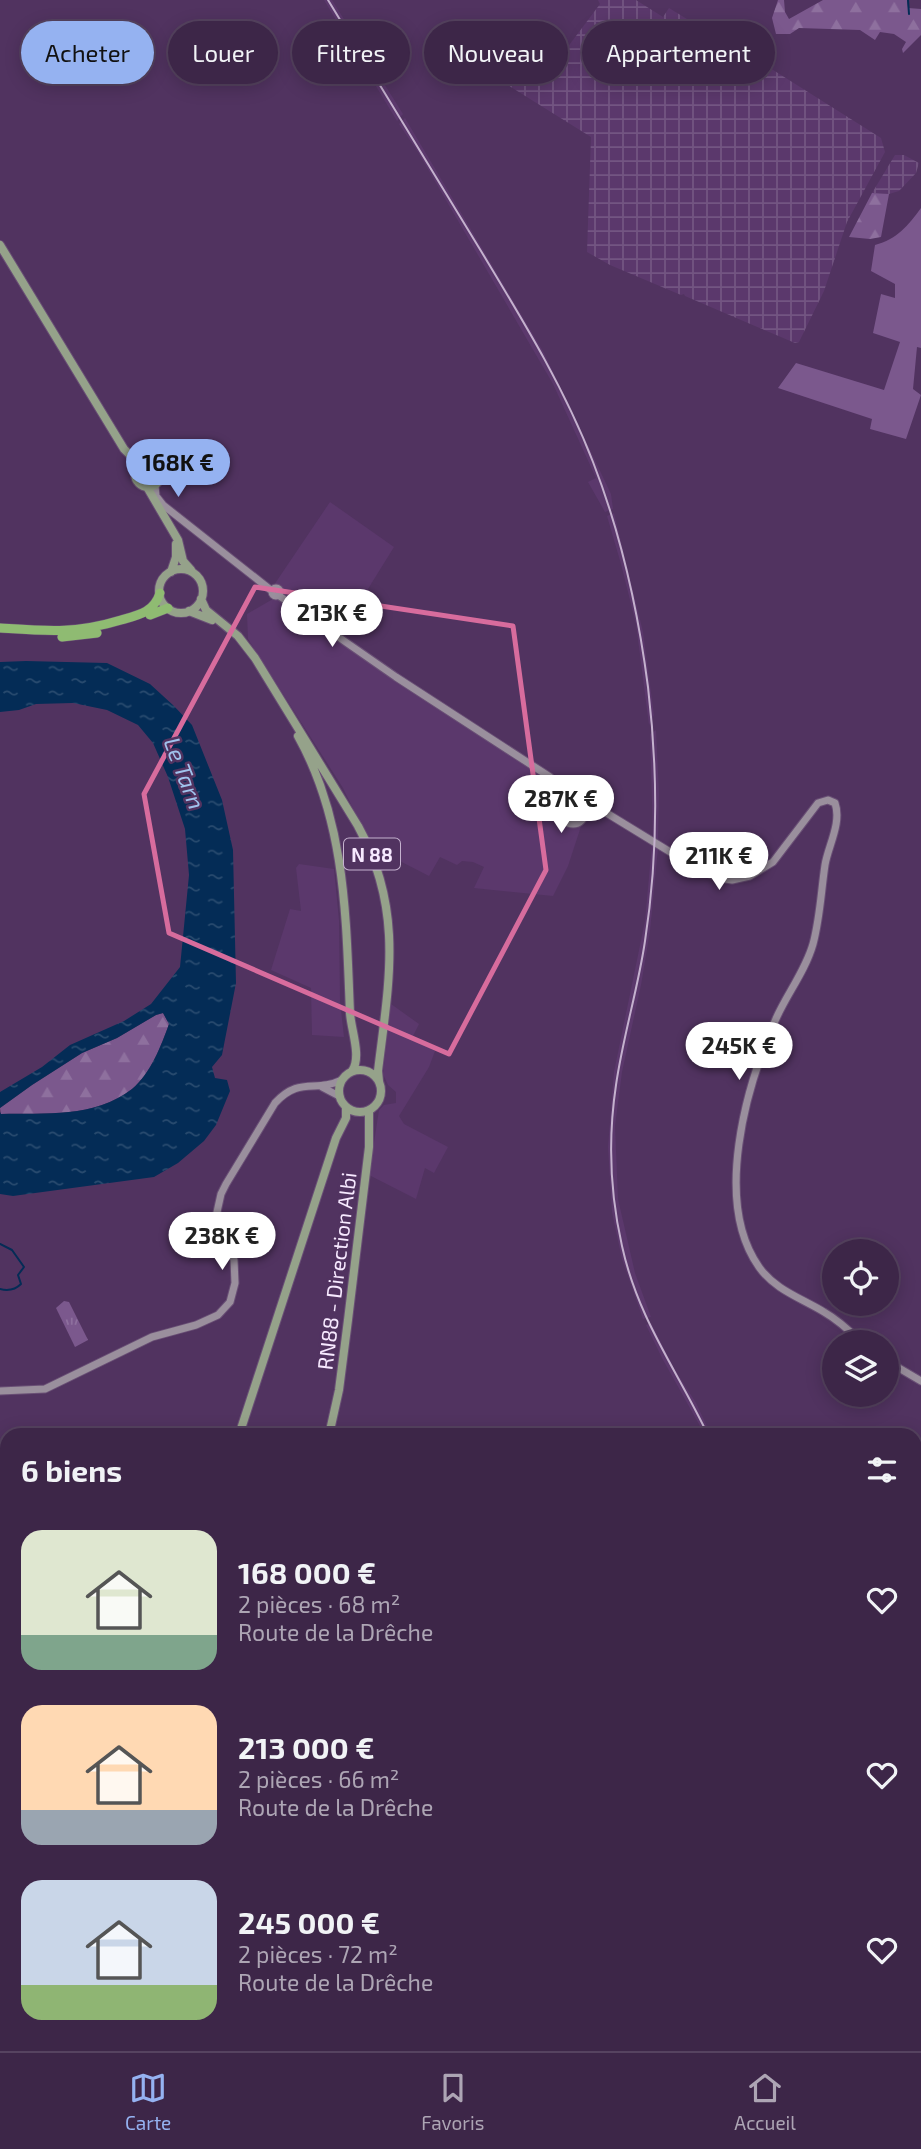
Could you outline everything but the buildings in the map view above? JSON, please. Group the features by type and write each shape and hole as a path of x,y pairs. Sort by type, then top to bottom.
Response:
{"highway":[{"path":"0,628 54,631 91,629 143,614 154,606 160,593"},
{"path":"0,634 84,636 128,624 168,608"}],"main road":[{"path":"0,245 124,449 139,464"},
{"path":"148,460 159,467 161,475 151,486 139,484 135,476 139,464 148,460"},
{"path":"151,486 182,547 183,561 202,587 201,599 189,611"},
{"path":"173,531 177,550 171,572 162,581 160,593 168,608 201,614 237,640 294,729 319,795 335,856 341,911 346,1017 356,1064 342,1080 339,1096 346,1107 353,1111 369,1110 380,1097 379,1081 367,1071 352,1071"},
{"path":"171,572 182,569 193,572"},
{"name":"N 88","path":"201,599 206,610 233,631 255,658 372,853 385,895 390,947 379,1081"},
{"path":"241,1428 336,1138 346,1118 346,1107"},
{"name":"RN88 - Direction Albi","path":"331,1428 339,1390 369,1147 369,1110"}],"street":[{"path":"151,486 163,505 279,595 396,677 550,777 568,802"},
{"path":"173,531 185,522"},
{"path":"585,809 600,809 698,869 732,880 767,868 821,801 833,802 837,806 838,817 828,848 822,900 812,945 806,962 773,1024 745,1109 736,1157 736,1185 743,1231 754,1259 765,1275 786,1292 832,1317 847,1330"},
{"path":"568,802 579,802 585,809 584,816 574,824 568,823 561,811 568,802"},
{"path":"0,1391 46,1389 152,1337 208,1321 226,1307 233,1293 236,1273 218,1212 221,1194 275,1103 295,1087 332,1084 342,1080"},
{"path":"318,1086 339,1096"},
{"path":"899,1368 921,1381"}],"highlighted area":[{"path":"255,587 513,626 546,870 449,1054 169,933 144,794"}],"shaded area":[{"path":"324,0 332,0 345,21 337,21"},
{"path":"598,0 636,0 663,17 669,8 690,21 587,21 600,4"},
{"path":"582,28 582,84 775,84 775,71 881,138 885,152 847,222 824,291 799,342 795,343 610,265 587,252 591,137 506,84 568,84 568,47"},
{"path":"375,84 384,84 403,114 397,121"},
{"path":"405,118 544,353 611,494 613,509 605,512 588,482 596,478 553,384 399,124"},
{"path":"895,155 904,155 919,163 916,173 899,191 889,194 872,193"},
{"path":"330,502 394,547 340,634 589,802 568,866 553,896 474,888 484,867 473,862 462,861 457,865 440,857 429,876 392,857 380,864 343,788 248,639 247,614 273,599 274,585"},
{"path":"614,513 643,632 654,715 649,725 636,624 607,516"},
{"path":"656,730 658,842 653,838 650,734"},
{"path":"652,844 658,848 650,931 622,1072 615,1126 618,1199 635,1273 651,1317 643,1319 622,1259 612,1212 608,1147 614,1072 645,921"},
{"path":"299,864 334,869 344,1037 312,1035 311,988 271,970 290,909 301,911 296,868"},
{"path":"391,1004 419,1024 413,1036 435,1051 429,1067 399,1116 404,1124 448,1147 434,1173 425,1168 416,1199 369,1175 379,1110 384,1105 396,1103 396,1092 388,1085 383,1074"},
{"path":"651,1323 708,1428 701,1428 646,1325"}],"green space":[{"path":"778,0 784,0 789,19 823,0 907,0 908,8 921,9 921,35 903,53 906,42 894,34 880,32 875,40 860,30 799,28 790,34 776,34 775,21 772,18"},
{"path":"872,193 889,194 881,237 849,237"},
{"path":"921,208 921,348 917,347 913,389 921,395 906,439 870,429 872,419 778,388 796,363 884,390 900,342 873,333 881,294 895,298 895,284 871,271 875,245 901,231"},
{"path":"163,1013 169,1024 155,1059 139,1083 118,1098 102,1105 69,1112 1,1114 0,1108 82,1053"},
{"path":"64,1301 69,1302 88,1340 75,1347 56,1308"}],"water":[{"name":"Le Tarn","path":"0,662 107,663 150,684 192,725 222,800 233,850 236,983 222,1055 212,1067 215,1078 227,1080 230,1091 216,1125 204,1141 178,1163 154,1177 13,1196 0,1194 0,1112 69,1112 102,1105 118,1098 132,1089 145,1075 169,1024 163,1013 156,1015 117,1038 82,1053 0,1108 0,1092 42,1067 70,1045 124,1021 151,1004 180,967 189,875 185,829 168,777 153,743 138,725 107,710 73,703 36,704 19,710 0,712"}],"waterway":[{"path":"908,0 909,14"},
{"path":"0,1244 12,1250 24,1267 18,1275 21,1284 16,1288 0,1289"}],"railway":[{"path":"328,0 512,302 556,380 593,462 620,545 634,601 648,687 654,750 655,814 645,941 613,1105 613,1186 622,1246 638,1297 659,1344 704,1428"}]}
